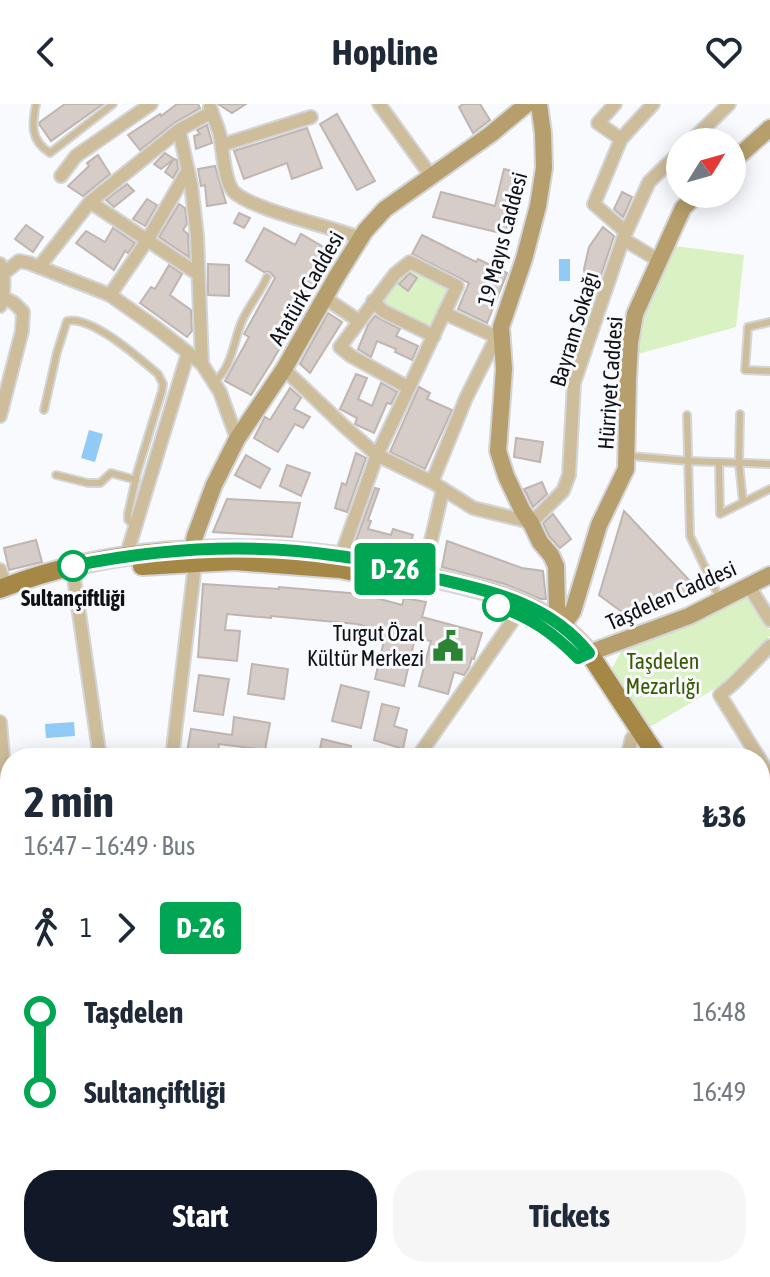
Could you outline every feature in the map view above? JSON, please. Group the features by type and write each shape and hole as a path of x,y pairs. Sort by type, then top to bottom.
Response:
{"main road":[{"path":"3,589 44,573 103,560 291,551 341,556 518,613 560,632"},
{"path":"3,589 194,557 327,568 501,595 543,613 584,656 651,748"},
{"path":"584,656 638,748"}],"street":[{"path":"61,176 76,156 151,104"},
{"path":"379,104 431,176"},
{"name":"Atatürk Caddesi","path":"194,557 195,536 214,485 237,439 284,369 360,238 385,209 491,134 527,104"},
{"name":"19 Mayıs Caddesi","path":"539,104 544,168 538,206 499,332 504,369 498,451 512,487 556,566 560,632"},
{"path":"615,104 598,123 621,139"},
{"path":"653,104 621,139 594,204 625,235 658,260"},
{"path":"704,128 729,104"},
{"path":"39,267 90,202 210,108 233,191 253,203 360,238"},
{"path":"222,145 311,117"},
{"path":"746,149 770,128"},
{"path":"179,130 197,236 202,364"},
{"name":"Bayram Sokağı","path":"531,523 563,491 569,475 574,383 625,235 649,182 666,166"},
{"path":"110,295 148,239 188,170"},
{"path":"90,202 198,274"},
{"name":"Hürriyet Caddesi","path":"560,632 573,611 599,525 626,469 628,379 635,314 683,208"},
{"path":"0,416 22,331 23,312 2,285 19,261 110,295 202,364 220,392 237,439"},
{"path":"341,556 377,455 434,336 457,286 410,262 395,274 340,347 409,388"},
{"path":"325,298 359,321"},
{"path":"373,301 383,311 434,336"},
{"path":"422,581 437,486 466,398 499,332 444,313"},
{"path":"126,557 188,353"},
{"path":"284,369 377,455 473,508 531,523"},
{"path":"173,748 194,557"},
{"name":"Taşdelen Caddesi","path":"584,656 689,616 770,575"},
{"path":"74,578 99,748"},
{"path":"749,586 770,620"},
{"path":"424,748 518,613"},
{"path":"752,748 720,695 770,646"},
{"path":"0,722 2,748"},
{"path":"630,748 632,738"}],"lane":[{"path":"36,104 33,132 50,153 113,104"},
{"path":"213,383 223,373 243,320 267,277"},
{"path":"44,410 57,352 67,321 73,319 102,331 158,374 163,384 162,391 128,514 128,520 135,526"},
{"path":"770,322 748,327 745,370 770,371"},
{"path":"740,414 739,463 743,502"},
{"path":"687,415 690,536 721,600"},
{"path":"627,456 770,464"},
{"path":"719,462 720,514 770,489"},
{"path":"56,475 88,483 100,483 111,473 136,480"}],"green space":[{"path":"675,246 744,255 736,327 638,354 642,319"},
{"path":"407,269 450,291 430,330 388,310 378,300"},
{"name":"Taşdelen Mezarlığı","path":"749,596 770,630 770,636 733,678 650,727 611,670 622,650"}],"water":[{"path":"559,259 570,259 570,281 559,281"},
{"path":"89,430 103,434 95,462 81,458"},
{"path":"74,722 75,736 46,738 45,724"}],"building":[{"path":"65,104 103,104 51,141 39,124"},
{"path":"177,104 198,104 200,108 174,123 140,150 128,135"},
{"path":"218,104 246,104 232,113"},
{"path":"463,104 480,104 490,120 473,133 459,107"},
{"path":"337,114 375,181 357,190 320,124"},
{"path":"207,125 212,143 196,149 194,136 200,134 197,130"},
{"path":"307,128 322,168 292,179 287,163 244,179 234,151"},
{"path":"165,153 174,159 161,169 154,164"},
{"path":"98,155 110,174 83,196 68,186"},
{"path":"174,159 177,160 178,169 173,178 165,172"},
{"path":"215,166 226,203 207,206 205,185 201,186 198,169"},
{"path":"504,169 519,173 505,234 433,217 441,192 495,206"},
{"path":"127,184 134,191 114,207 106,200"},
{"path":"622,192 632,197 623,217 614,209"},
{"path":"147,199 157,205 145,226 133,219"},
{"path":"179,204 185,208 187,224 183,230 188,234 189,257 159,237"},
{"path":"239,213 250,218 244,228 234,223"},
{"path":"26,225 43,237 33,252 15,239"},
{"path":"603,227 614,236 597,287 587,287 584,269 589,247"},
{"path":"113,228 135,243 128,253 125,251 114,270 76,243 86,231 105,242"},
{"path":"264,228 295,245 301,234 334,253 251,395 225,381 249,337 244,334 275,278 270,272 264,272 246,261"},
{"path":"422,235 476,262 478,259 507,273 487,323 458,309 469,283 412,254"},
{"path":"208,264 229,265 229,296 208,295"},
{"path":"169,265 182,274 170,295 191,310 192,331 187,337 140,303 151,287 155,289"},
{"path":"410,273 417,278 408,291 399,284"},
{"path":"328,313 342,322 310,373 300,364"},
{"path":"375,316 400,329 396,336 418,346 412,360 377,341 371,357 358,349"},
{"path":"356,374 367,378 358,399 372,406 381,383 397,392 391,404 387,403 374,433 355,424 357,418 340,409"},
{"path":"419,387 430,393 427,399 452,410 425,469 390,452"},
{"path":"290,388 301,398 294,409 310,417 303,428 295,424 278,452 254,438 265,417 270,420"},
{"path":"516,438 543,442 540,462 514,457"},
{"path":"356,453 366,458 347,512 335,508"},
{"path":"246,455 270,469 260,488 235,475"},
{"path":"287,465 310,473 301,496 280,486"},
{"path":"542,482 547,494 533,507 524,489"},
{"path":"375,488 379,489 368,529 391,535 393,529 413,535 406,558 354,546"},
{"path":"227,499 300,503 292,537 213,532"},
{"path":"624,511 698,589 629,617 599,595"},
{"path":"553,514 571,539 560,548 543,523"},
{"path":"36,540 42,562 9,570 4,548"},
{"path":"447,541 522,568 543,571 546,599 442,567"},
{"path":"203,584 361,594 402,605 404,598 426,602 422,617 482,633 474,659 464,675 454,672 448,694 419,686 431,641 415,638 404,686 375,679 386,632 357,624 227,614 225,630 240,631 237,661 198,657"},
{"path":"252,664 288,669 284,699 248,694"},
{"path":"199,675 229,679 223,715 194,711"},
{"path":"341,685 369,692 361,728 332,721"},
{"path":"382,704 399,708 394,726 407,730 403,748 374,740"},
{"path":"234,717 270,723 265,748 219,744 218,748 188,748 191,729 232,735"},
{"path":"322,739 351,746 350,748 320,748"}],"bus line":[{"name":"D-26","path":"73,566 192,550 291,551 341,556 501,595 525,604 563,626 589,653 578,658 557,637 536,623 498,606"}],"place":[{"name":"Sultançiftliği","path":"73,566"},
{"name":"Turgut Özal Kültür Merkezi","path":"448,646"}]}
